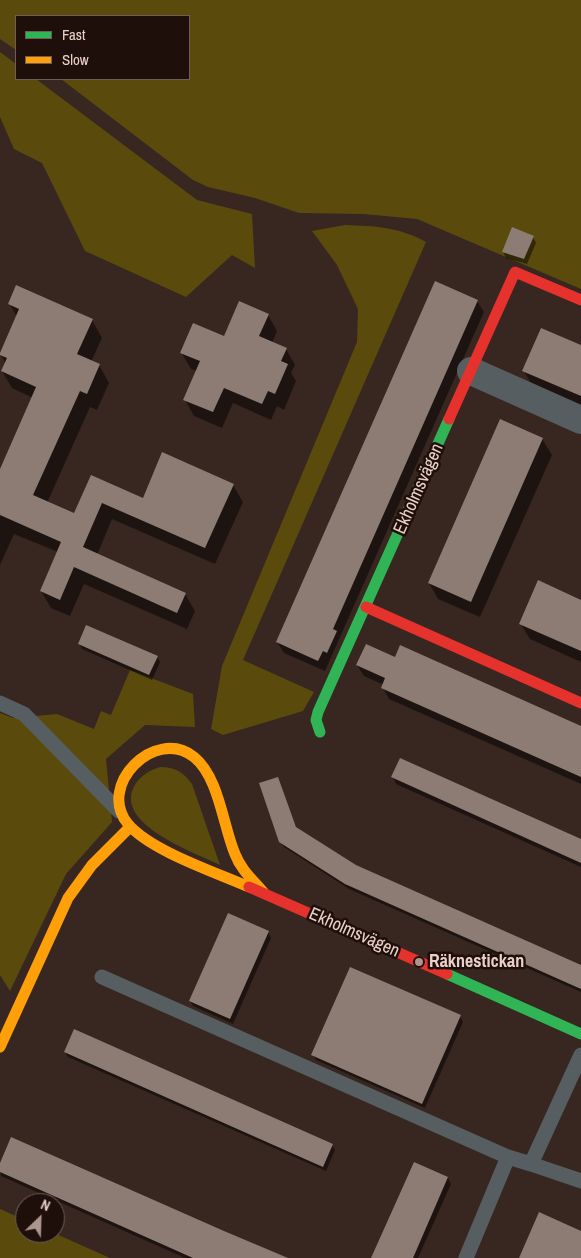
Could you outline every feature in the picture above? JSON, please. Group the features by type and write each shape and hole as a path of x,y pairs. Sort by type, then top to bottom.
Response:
{"street":[{"name":"Ekholmsvägen","path":"320,732 316,720 318,712 515,272 581,300"},
{"path":"471,371 581,420"},
{"path":"366,607 581,703"},
{"name":"Ekholmsvägen","path":"264,893 241,866 212,786 199,761 183,750 164,749 146,754 131,767 120,788 122,814 130,827 161,848 581,1034"},
{"path":"0,1048 61,910 72,890 109,846 130,827"}],"lane":[{"path":"0,703 24,714 122,814"},
{"path":"102,977 508,1156 581,1181"},
{"path":"531,1164 581,1055"},
{"path":"466,1258 508,1156"}],"shaded area":[{"path":"0,0 581,0 581,289 417,219 363,214 299,213 255,198 208,187 193,180 62,80 190,80 190,15 15,15 15,49 0,39"},
{"path":"0,52 15,63 15,80 37,80 197,200 252,214 255,268 232,255 186,297 85,251 42,163 14,149 0,117"},
{"path":"345,225 396,230 426,242 243,660 314,692 303,711 223,735 211,729 222,666 357,342 358,309 337,265 312,231"},
{"path":"130,670 193,694 195,727 145,725 106,759 112,822 66,874 10,991 0,975 0,713 13,718 57,714 94,729 101,711 111,715"},
{"path":"160,767 178,771 192,784 220,865 163,837 138,816 132,804 132,791 143,776"},
{"path":"0,1209 15,1216 15,1243 65,1243 65,1238 110,1258 0,1258"}],"building":[{"path":"512,227 534,236 524,259 502,252"},
{"path":"435,281 478,300 333,629 337,631 327,653 323,651 318,661 276,642"},
{"path":"16,285 93,319 77,354 100,364 87,394 80,391 33,495 74,513 91,475 143,498 162,452 234,484 205,548 102,503 83,547 186,593 177,613 74,567 60,600 40,591 61,542 0,515 0,469 36,387 1,371 7,358 0,355 0,353 19,309 8,304"},
{"path":"239,301 269,314 259,336 287,348 281,361 288,364 275,394 268,391 262,404 224,388 213,412 183,400 200,361 180,353 193,323 224,336"},
{"path":"541,328 581,345 581,396 522,371"},
{"path":"500,419 543,438 471,602 428,583"},
{"path":"538,580 581,600 581,651 519,624"},
{"path":"86,625 158,656 149,675 78,644"},
{"path":"366,644 395,657 400,645 581,726 581,777 381,688 385,678 356,665"},
{"path":"400,758 581,839 581,863 391,777"},
{"path":"278,777 296,827 356,865 581,965 581,989 345,884 279,842 259,783"},
{"path":"228,913 269,931 230,1019 189,1001"},
{"path":"350,967 461,1015 422,1104 311,1055"},
{"path":"74,1029 333,1144 323,1167 64,1052"},
{"path":"11,1137 288,1258 193,1258 65,1201 65,1193 47,1193 0,1172 0,1163"},
{"path":"414,1162 448,1177 413,1258 371,1258"},
{"path":"539,1212 581,1231 581,1258 519,1258"}],"traffic: fast":[{"path":"320,732 316,720 318,712 449,419"},
{"path":"447,974 581,1034"}],"traffic: slow":[{"path":"249,887 167,852 138,834 128,824 120,809 119,793 125,778 134,765 148,755 163,749 179,749 194,757 202,766 215,789 238,860 264,893"},
{"path":"0,1047 68,898 92,865 130,827"}],"traffic: jam":[{"path":"449,419 515,272 581,300"},
{"path":"366,607 581,703"},
{"path":"249,887 447,974"}],"place":[{"name":"Räknestickan","path":"419,962"}]}
